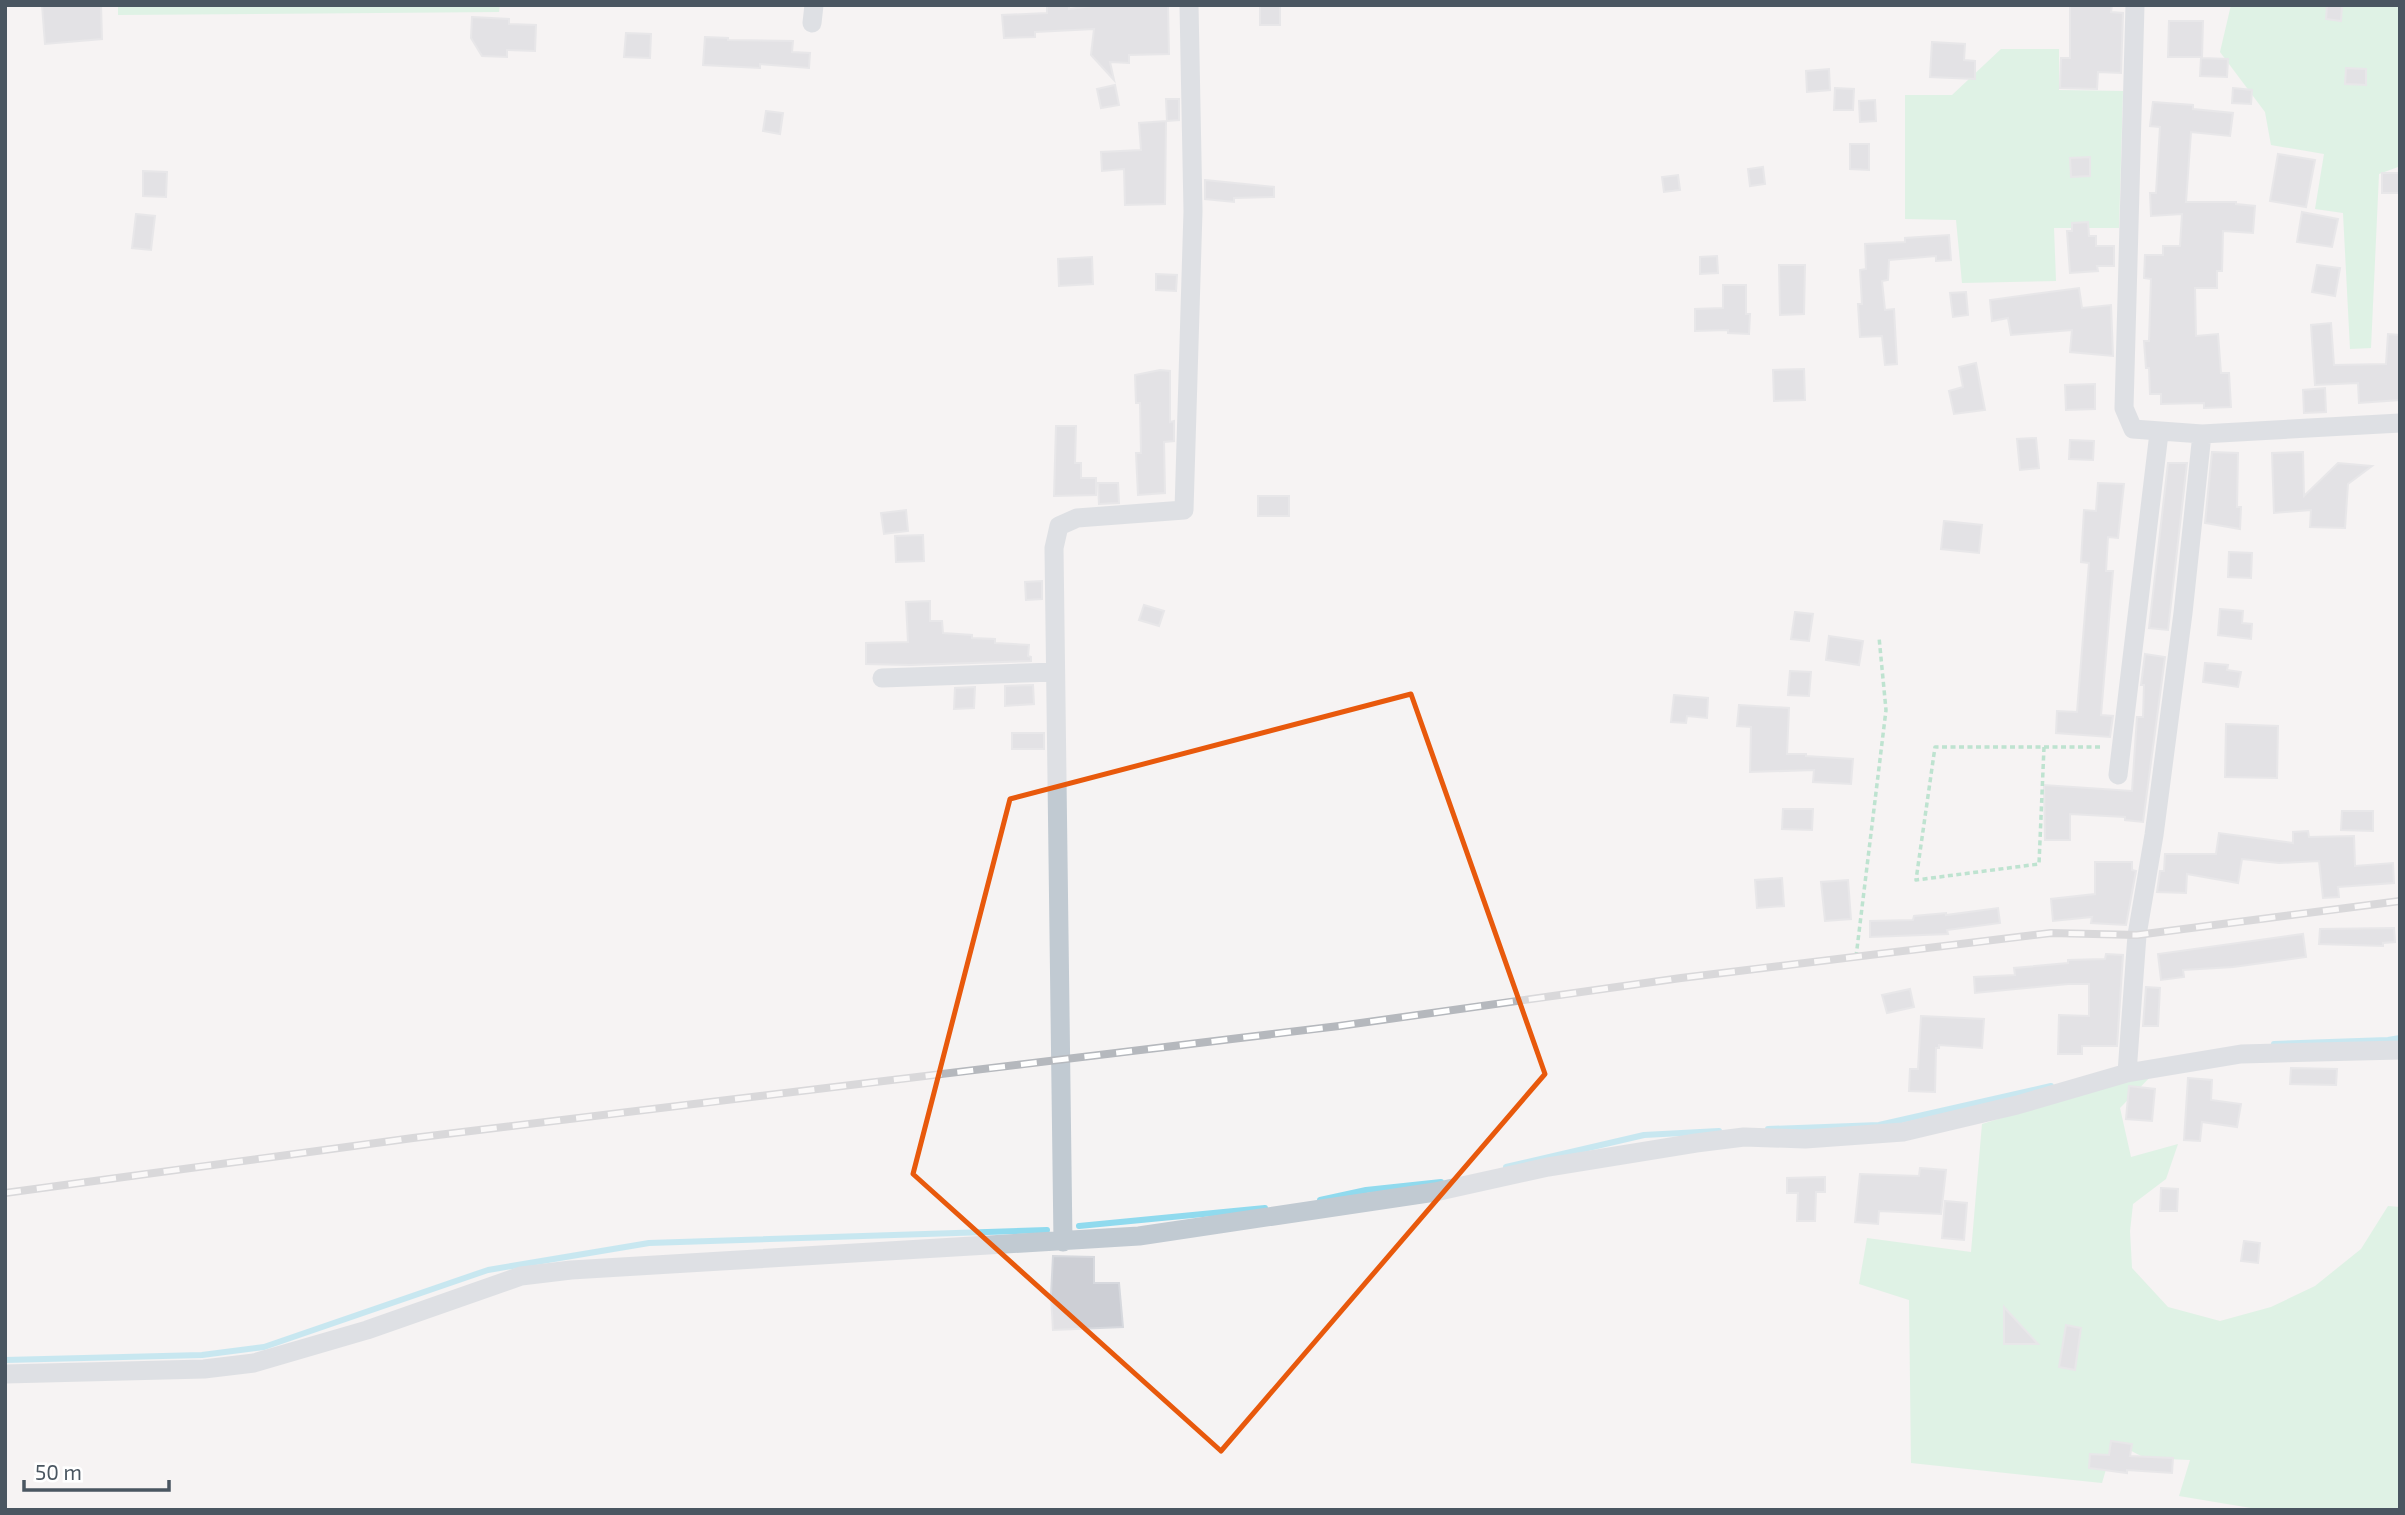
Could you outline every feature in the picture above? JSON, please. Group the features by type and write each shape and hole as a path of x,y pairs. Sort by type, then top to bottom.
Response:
{"street":[{"path":"1063,1242 1054,548 1059,526 1077,518 1184,510 1193,211 1189,5"},
{"path":"2135,5 2124,408 2133,429 2159,433 2202,434 2400,423"},
{"path":"2118,775 2159,433"},
{"path":"2127,1073 2137,935 2154,835 2183,613 2202,434"},
{"path":"881,678 1055,671"},
{"path":"5,1374 204,1369 254,1363 368,1330 509,1280 534,1275 571,1270 1063,1242 1178,1231 1435,1192 1548,1167 1696,1143 1744,1137 1805,1139 1903,1132 2017,1105 2127,1073 2241,1054 2400,1050"}],"path":[{"path":"1856,957 1886,710 1879,637"},
{"path":"2044,747 2039,864 1916,880 1935,747 2044,747 2121,747"}],"highlighted area":[{"path":"1411,694 1545,1074 1221,1451 913,1174 1010,799"}],"green space":[{"path":"118,5 500,5 499,12 118,15"},
{"path":"2231,5 2400,5 2400,163 2398,167 2379,174 2371,348 2350,349 2343,213 2315,209 2324,154 2271,145 2265,112 2220,52"},
{"path":"2001,49 2059,49 2059,90 2123,91 2119,228 2054,228 2056,281 1962,283 1956,220 1905,219 1905,95 1952,95"},
{"path":"2157,1070 2120,1108 2131,1157 2178,1144 2166,1179 2133,1204 2130,1231 2132,1268 2168,1307 2220,1321 2271,1307 2315,1286 2361,1249 2388,1206 2400,1207 2400,1510 2263,1510 2179,1496 2190,1460 2145,1458 2114,1442 2102,1483 1911,1463 1909,1300 1859,1284 1867,1238 1971,1252 1982,1124"}],"building":[{"path":"42,5 101,5 102,39 45,44"},
{"path":"1099,5 1168,5 1169,54 1129,55 1129,63 1110,62 1114,80 1091,55 1094,29 1035,32 1035,37 1004,38 1002,15 1047,13 1047,6 1069,6 1069,9"},
{"path":"1260,5 1280,5 1280,25 1260,25"},
{"path":"2070,5 2112,5 2111,12 2123,13 2121,73 2098,72 2097,89 2060,88 2061,58 2070,58"},
{"path":"2327,5 2342,5 2341,21 2326,19"},
{"path":"472,17 509,19 509,24 536,25 535,51 507,50 507,57 482,56 471,38"},
{"path":"2169,21 2203,21 2202,57 2168,57"},
{"path":"626,33 651,34 650,58 624,57"},
{"path":"705,37 793,41 792,52 810,53 809,68 760,64 760,68 703,65"},
{"path":"1932,42 1965,44 1964,60 1975,61 1975,79 1930,77"},
{"path":"2201,58 2228,59 2227,77 2200,76"},
{"path":"2346,68 2366,69 2366,85 2345,84"},
{"path":"1829,69 1830,90 1807,92 1806,71"},
{"path":"1115,85 1119,105 1101,108 1097,89"},
{"path":"1835,88 1854,89 1853,110 1834,110"},
{"path":"2233,88 2252,90 2251,104 2232,103"},
{"path":"1166,99 1179,99 1179,120 1167,121"},
{"path":"1875,100 1876,121 1860,122 1859,101"},
{"path":"2153,102 2193,105 2193,109 2233,113 2230,136 2191,132 2186,202 2236,202 2255,206 2253,233 2223,231 2222,271 2217,271 2217,288 2195,288 2196,336 2218,334 2221,373 2229,373 2231,407 2204,408 2204,403 2161,404 2161,394 2150,394 2144,341 2149,341 2151,279 2144,278 2145,255 2163,255 2163,246 2180,246 2182,214 2151,216 2150,193 2156,193 2160,127 2150,126"},
{"path":"766,111 783,113 780,134 763,131"},
{"path":"1166,121 1165,204 1125,205 1124,169 1102,171 1101,152 1141,150 1139,123"},
{"path":"1850,144 1869,144 1869,170 1850,169"},
{"path":"2278,154 2315,160 2306,207 2270,201"},
{"path":"2090,157 2090,176 2071,177 2070,158"},
{"path":"1763,167 1765,184 1750,186 1748,169"},
{"path":"143,171 167,172 166,197 143,196"},
{"path":"2382,173 2400,173 2400,193 2382,193"},
{"path":"1678,175 1680,190 1664,192 1662,177"},
{"path":"1205,180 1274,187 1274,197 1234,198 1234,202 1205,199"},
{"path":"2302,212 2338,219 2332,247 2297,242"},
{"path":"136,214 155,216 151,250 132,248"},
{"path":"2088,222 2089,236 2096,236 2096,246 2114,246 2114,266 2097,266 2098,271 2070,273 2067,231 2072,231 2072,223"},
{"path":"1949,235 1951,260 1936,261 1936,256 1889,260 1888,280 1882,281 1885,310 1894,309 1897,364 1885,365 1882,336 1860,337 1858,304 1862,304 1860,270 1866,269 1865,244 1905,242 1905,238"},
{"path":"1717,256 1718,273 1700,274 1700,257"},
{"path":"1092,257 1093,284 1059,286 1058,259"},
{"path":"1779,265 1805,265 1804,314 1780,315"},
{"path":"2317,265 2340,268 2335,296 2312,292"},
{"path":"1156,274 1177,275 1176,291 1156,290"},
{"path":"1723,285 1746,285 1746,314 1750,314 1749,334 1728,333 1728,330 1695,331 1695,309 1723,308"},
{"path":"2079,288 2082,308 2111,305 2113,356 2070,352 2072,330 2011,335 2008,318 1992,321 1990,300"},
{"path":"1966,292 1968,315 1953,317 1950,293"},
{"path":"2331,323 2334,365 2386,364 2388,334 2400,335 2400,400 2359,403 2358,383 2315,385 2311,325"},
{"path":"1976,363 1985,410 1954,414 1949,391 1963,387 1959,367"},
{"path":"1804,369 1805,400 1774,401 1773,370"},
{"path":"1160,370 1170,371 1170,422 1174,421 1174,441 1164,442 1165,493 1138,495 1136,453 1141,453 1140,403 1136,403 1135,375"},
{"path":"2095,384 2095,409 2066,410 2065,385"},
{"path":"2325,388 2326,412 2304,413 2303,390"},
{"path":"1056,426 1076,426 1075,463 1081,463 1081,478 1096,478 1096,495 1054,496"},
{"path":"2036,438 2039,468 2020,470 2017,439"},
{"path":"2070,440 2094,441 2093,460 2069,459"},
{"path":"2212,452 2238,453 2237,507 2241,507 2240,529 2205,523"},
{"path":"2303,452 2304,496 2338,463 2372,466 2348,484 2345,528 2310,527 2311,510 2274,513 2272,453"},
{"path":"2168,463 2187,463 2168,630 2149,628"},
{"path":"1098,483 1118,483 1119,503 1099,504"},
{"path":"2098,483 2124,484 2118,538 2108,537 2106,571 2113,571 2101,715 2113,716 2110,737 2056,733 2057,711 2077,712 2089,563 2081,562 2084,510 2096,511"},
{"path":"1258,496 1289,496 1289,516 1258,516"},
{"path":"906,510 908,531 884,534 881,513"},
{"path":"1944,521 1982,525 1979,553 1941,549"},
{"path":"923,535 924,561 896,562 895,536"},
{"path":"2229,552 2252,553 2251,578 2228,577"},
{"path":"1042,581 1042,599 1026,600 1025,582"},
{"path":"930,601 930,621 942,621 943,633 995,639 995,643 1029,645 1028,656 1031,661 866,664 866,643 908,642 906,602"},
{"path":"1144,605 1164,611 1159,626 1139,620"},
{"path":"2220,609 2243,611 2242,623 2252,624 2251,639 2218,635"},
{"path":"1795,612 1813,614 1809,641 1791,639"},
{"path":"1829,636 1863,641 1859,665 1826,660"},
{"path":"2145,654 2165,657 2143,822 2125,820 2125,817 2070,814 2070,840 2045,840 2044,785 2132,791 2137,717 2143,717 2144,685 2141,685"},
{"path":"2205,663 2228,665 2227,670 2241,672 2238,687 2203,682"},
{"path":"1790,671 1811,672 1809,696 1788,695"},
{"path":"1033,685 1034,704 1005,706 1005,686"},
{"path":"975,687 974,708 954,709 955,688"},
{"path":"1674,695 1708,698 1707,718 1687,716 1686,723 1671,722"},
{"path":"1739,705 1789,708 1787,754 1853,759 1851,784 1813,782 1814,770 1750,772 1751,727 1737,726"},
{"path":"2226,724 2278,726 2277,778 2225,777"},
{"path":"1012,733 1044,733 1044,749 1012,749"},
{"path":"1783,809 1813,809 1812,830 1782,829"},
{"path":"2342,811 2373,811 2373,831 2341,830"},
{"path":"2308,831 2309,837 2354,836 2355,866 2393,863 2394,883 2338,887 2339,897 2323,898 2319,861 2279,863 2242,859 2238,883 2187,874 2186,893 2157,892 2160,871 2164,871 2165,854 2216,854 2219,833 2293,843 2293,832"},
{"path":"2095,862 2132,862 2132,870 2136,871 2126,925 2091,923 2092,917 2053,921 2051,899 2095,894"},
{"path":"1782,878 1784,906 1757,908 1755,880"},
{"path":"1848,880 1851,919 1825,921 1821,882"},
{"path":"1998,908 2000,923 1947,930 1948,934 1870,937 1870,921 1913,920 1914,916"},
{"path":"2394,928 2395,942 2383,943 2383,946 2319,944 2320,929"},
{"path":"2303,934 2306,957 2233,967 2183,970 2184,977 2161,980 2158,954"},
{"path":"2106,954 2123,955 2117,1046 2082,1046 2082,1054 2058,1054 2059,1015 2089,1016 2089,984 1975,993 1974,977 2015,975 2014,968 2068,963 2068,960 2105,959"},
{"path":"2146,987 2160,988 2158,1026 2143,1026"},
{"path":"1910,989 1914,1007 1887,1013 1882,995"},
{"path":"1921,1016 1984,1019 1982,1048 1939,1045 1939,1048 1936,1048 1935,1092 1909,1091 1910,1069 1918,1069"},
{"path":"2291,1068 2337,1069 2336,1085 2290,1084"},
{"path":"2188,1078 2212,1080 2211,1100 2241,1104 2237,1127 2202,1122 2200,1141 2184,1140"},
{"path":"2129,1086 2155,1089 2152,1121 2126,1119"},
{"path":"1920,1168 1946,1170 1941,1214 1879,1211 1878,1224 1855,1222 1860,1174 1919,1176"},
{"path":"1825,1177 1825,1192 1816,1192 1815,1221 1797,1221 1798,1193 1787,1193 1787,1178"},
{"path":"2161,1188 2178,1189 2177,1211 2160,1211"},
{"path":"1945,1201 1967,1203 1964,1240 1942,1238"},
{"path":"2244,1241 2260,1243 2258,1263 2241,1261"},
{"path":"1053,1256 1094,1257 1094,1283 1119,1283 1123,1327 1053,1330"},
{"path":"2004,1307 2038,1344 2004,1344"},
{"path":"2066,1325 2081,1328 2075,1370 2059,1367"},
{"path":"2111,1441 2132,1444 2130,1456 2173,1458 2172,1473 2127,1470 2127,1473 2089,1468 2090,1454 2109,1455"}],"waterway":[{"path":"2274,1044 2400,1038"},
{"path":"1768,1129 1879,1125 2051,1086"},
{"path":"1506,1167 1644,1135 1719,1131"},
{"path":"1320,1200 1366,1190 1441,1182"},
{"path":"1079,1226 1265,1208"},
{"path":"5,1360 202,1355 264,1347 488,1270 649,1243 1047,1230"}],"railway":[{"path":"5,1193 413,1138 1339,1026 1681,978 2051,933 2137,935 2400,901"}]}
